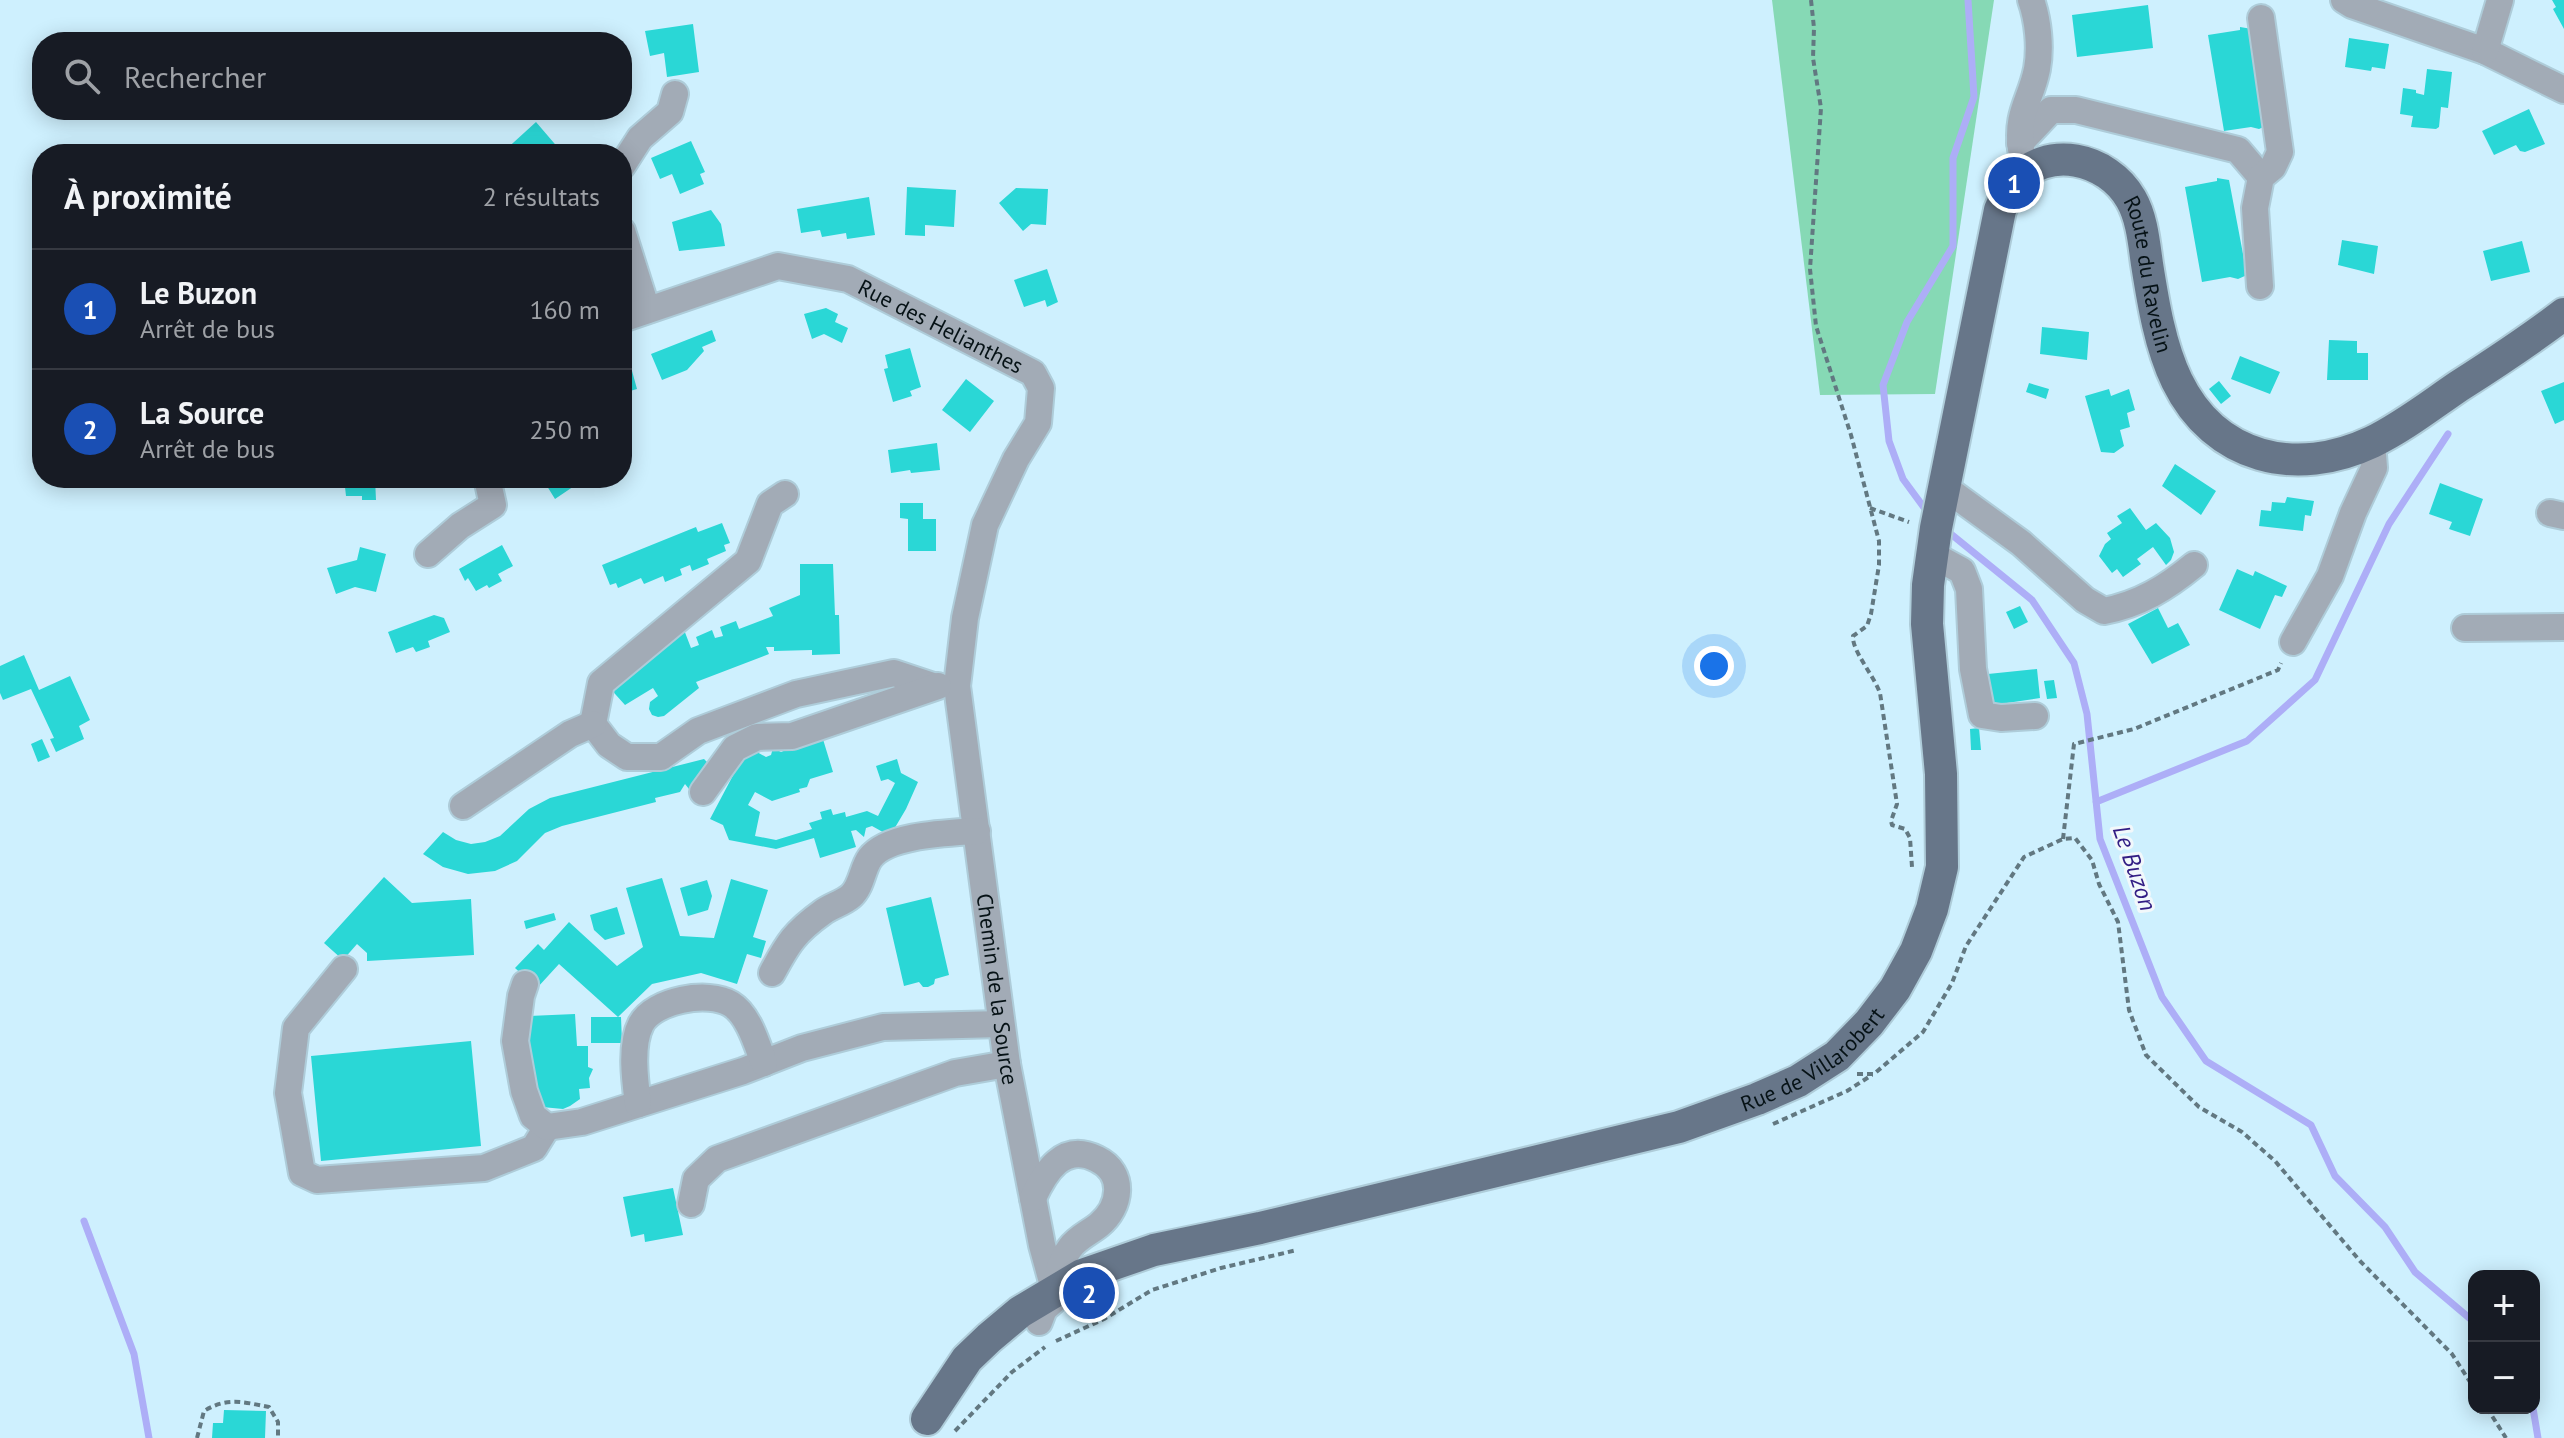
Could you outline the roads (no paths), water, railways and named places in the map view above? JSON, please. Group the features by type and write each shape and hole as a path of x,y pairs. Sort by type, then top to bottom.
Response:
{"main road":[{"name":"Route du Ravelin","path":"2024,157 2044,163 2063,159 2096,165 2120,184 2132,200 2143,238 2168,359 2188,400 2219,435 2259,455 2306,459 2339,453 2372,442 2477,375 2564,314"},
{"path":"1937,521 2000,210 2024,157"},
{"name":"Rue de Villarobert","path":"928,1432 967,1359 1020,1312 1054,1289 1111,1263 1154,1250 1260,1228 1679,1127 1798,1081 1837,1056 1869,1023 1895,989 1916,951 1932,909 1942,867 1941,774 1927,624 1937,521"},
{"name":"Rue de Villarobert","path":"928,1432 1039,1322 1064,1306 1115,1279 1260,1228"}],"street":[{"path":"2024,157 2022,112 2037,69 2037,17 2031,0"},
{"path":"2344,0 2485,51 2564,90"},
{"path":"2485,51 2500,0"},
{"path":"2260,286 2255,208 2261,177 2273,167 2280,152 2261,18"},
{"path":"632,150 640,138 670,112 675,94"},
{"path":"2024,157 2051,110 2076,110 2238,150 2261,177"},
{"name":"Rue des Helianthes","path":"634,314 778,266 808,270 848,279 1033,373 1041,388 1038,423 1016,459 985,525 965,618 945,686"},
{"path":"2293,642 2330,576 2353,513 2374,468 2372,442"},
{"path":"428,554 460,526 493,505 489,488"},
{"path":"785,494 770,504 748,561 601,683 593,724 609,745 627,757 661,757 698,731 796,694 894,673 945,686"},
{"path":"1937,521 2021,543 2085,600 2104,611 2131,606 2194,565"},
{"path":"1937,521 1969,589 1973,669 1982,715 2001,718 2035,716"},
{"path":"2465,628 2564,627"},
{"path":"703,792 735,748 757,737 792,736 945,686"},
{"name":"Chemin de la Source","path":"945,686 977,831 1007,1064 1042,1245 1054,1289"},
{"path":"463,806 570,734 593,724"},
{"path":"772,973 791,936 825,910 851,896 868,860 878,848 926,834 977,831"},
{"path":"344,969 296,1028 288,1093 302,1173 317,1180 484,1168 534,1148 547,1127"},
{"path":"525,984 515,1041 524,1091 533,1116 547,1127 582,1122 802,1048 883,1027 1001,1024"},
{"path":"638,1104 633,1064 642,1023 667,1003 700,997 731,1004 751,1027 764,1063"},
{"path":"691,1204 696,1179 717,1159 955,1073 1007,1064"},
{"path":"1033,1198 1044,1173 1057,1160 1073,1155 1088,1155 1111,1168 1119,1193 1102,1223 1068,1249 1053,1301 1044,1309 1039,1322"}],"waterway":[{"name":"Le Buzon","path":"1928,513 1903,479 1889,441 1883,385 1907,322 1953,246 1953,158 1974,97 1968,0"},
{"path":"2096,802 2247,741 2315,680 2389,524 2448,434"},
{"name":"Le Buzon","path":"1946,530 2032,600 2074,663 2087,714 2100,839 2162,997 2206,1061 2311,1125 2335,1176 2385,1227 2415,1272 2468,1317"},
{"path":"84,1221 134,1354 149,1438"},
{"name":"Le Buzon","path":"2534,1414 2538,1438"}],"place":[{"name":"Le Buzon","path":"2014,183"},
{"name":"La Source","path":"1089,1293"}]}
